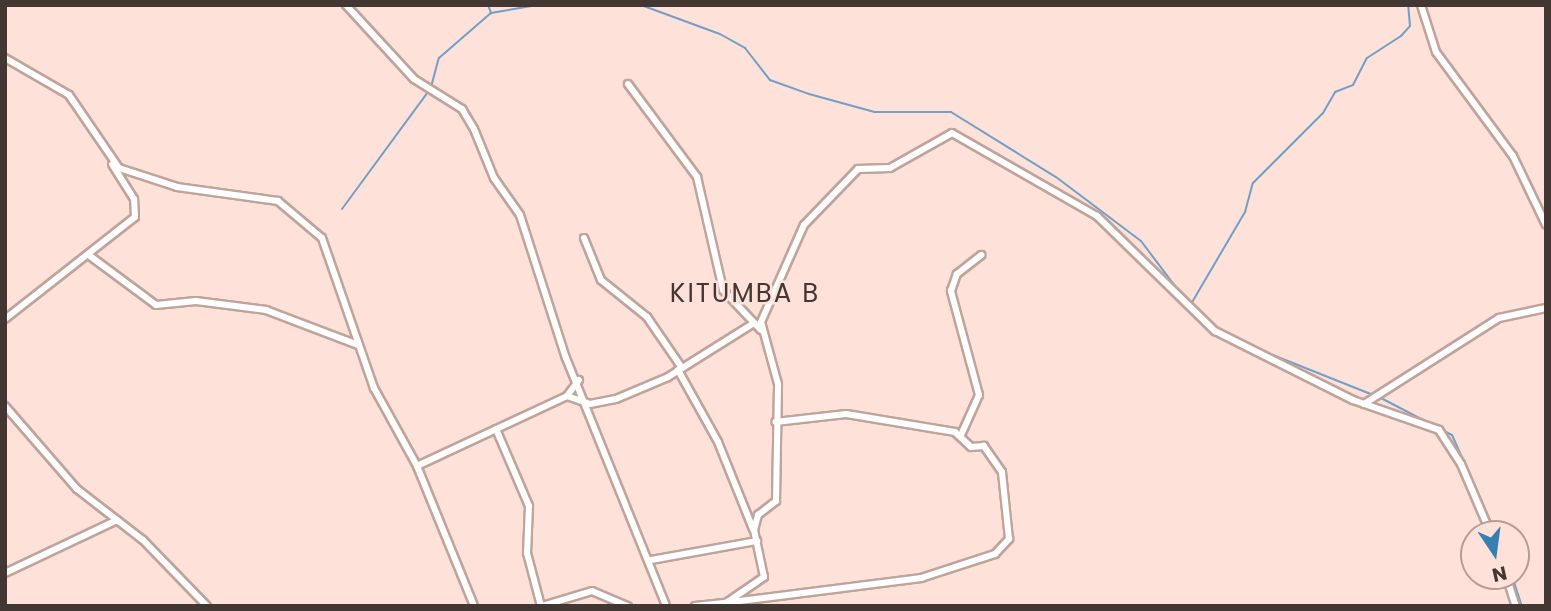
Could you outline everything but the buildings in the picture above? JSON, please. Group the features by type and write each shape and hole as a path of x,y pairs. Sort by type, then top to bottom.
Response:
{"street":[{"path":"346,5 414,79 463,109 494,178 520,215 579,380 651,560 666,606"},
{"path":"1421,5 1436,52 1513,156 1546,225"},
{"path":"5,58 69,95 111,162 137,214 90,256 5,318"},
{"path":"628,83 697,177 723,290 761,331"},
{"path":"754,530 758,515 776,501 775,422 778,384 761,331 762,318 804,225 850,175 898,165 951,133 1097,216 1216,331 1364,404 1439,430 1461,464 1485,520"},
{"path":"111,162 177,187 284,204 325,242 358,345 382,406 417,466 474,606"},
{"path":"584,238 601,280 647,317 680,369 718,442 754,530 763,581 726,603"},
{"path":"961,435 979,394 951,291 957,274 981,255"},
{"path":"90,256 156,305 196,301 266,310 358,345"},
{"path":"1364,404 1499,318 1546,308"},
{"path":"567,396 590,404 616,400 680,369 762,318"},
{"path":"417,466 567,396 579,380"},
{"path":"5,406 77,489 117,520 207,606"},
{"path":"695,606 898,582 1001,551 1009,539 1002,472 990,451 961,435 846,414 775,422"},
{"path":"496,429 529,506 527,553 542,606 592,591 628,606"},
{"path":"5,573 117,520"},
{"path":"651,560 757,541"}],"waterway":[{"path":"488,5 491,13 537,5"},
{"path":"641,5 720,34 745,48 770,80 809,94 875,112 951,112 1056,177 1141,241 1181,294"},
{"path":"1191,304 1245,212 1253,183 1323,113 1335,92 1353,85 1367,58 1401,36 1410,26 1408,5"},
{"path":"431,87 439,58 491,13"},
{"path":"342,209 428,92"},
{"path":"1258,349 1373,395"},
{"path":"1379,397 1452,435 1490,520"},
{"path":"1517,590 1522,606"}],"district":[{"name":"KITUMBA B","path":"745,294"}]}
